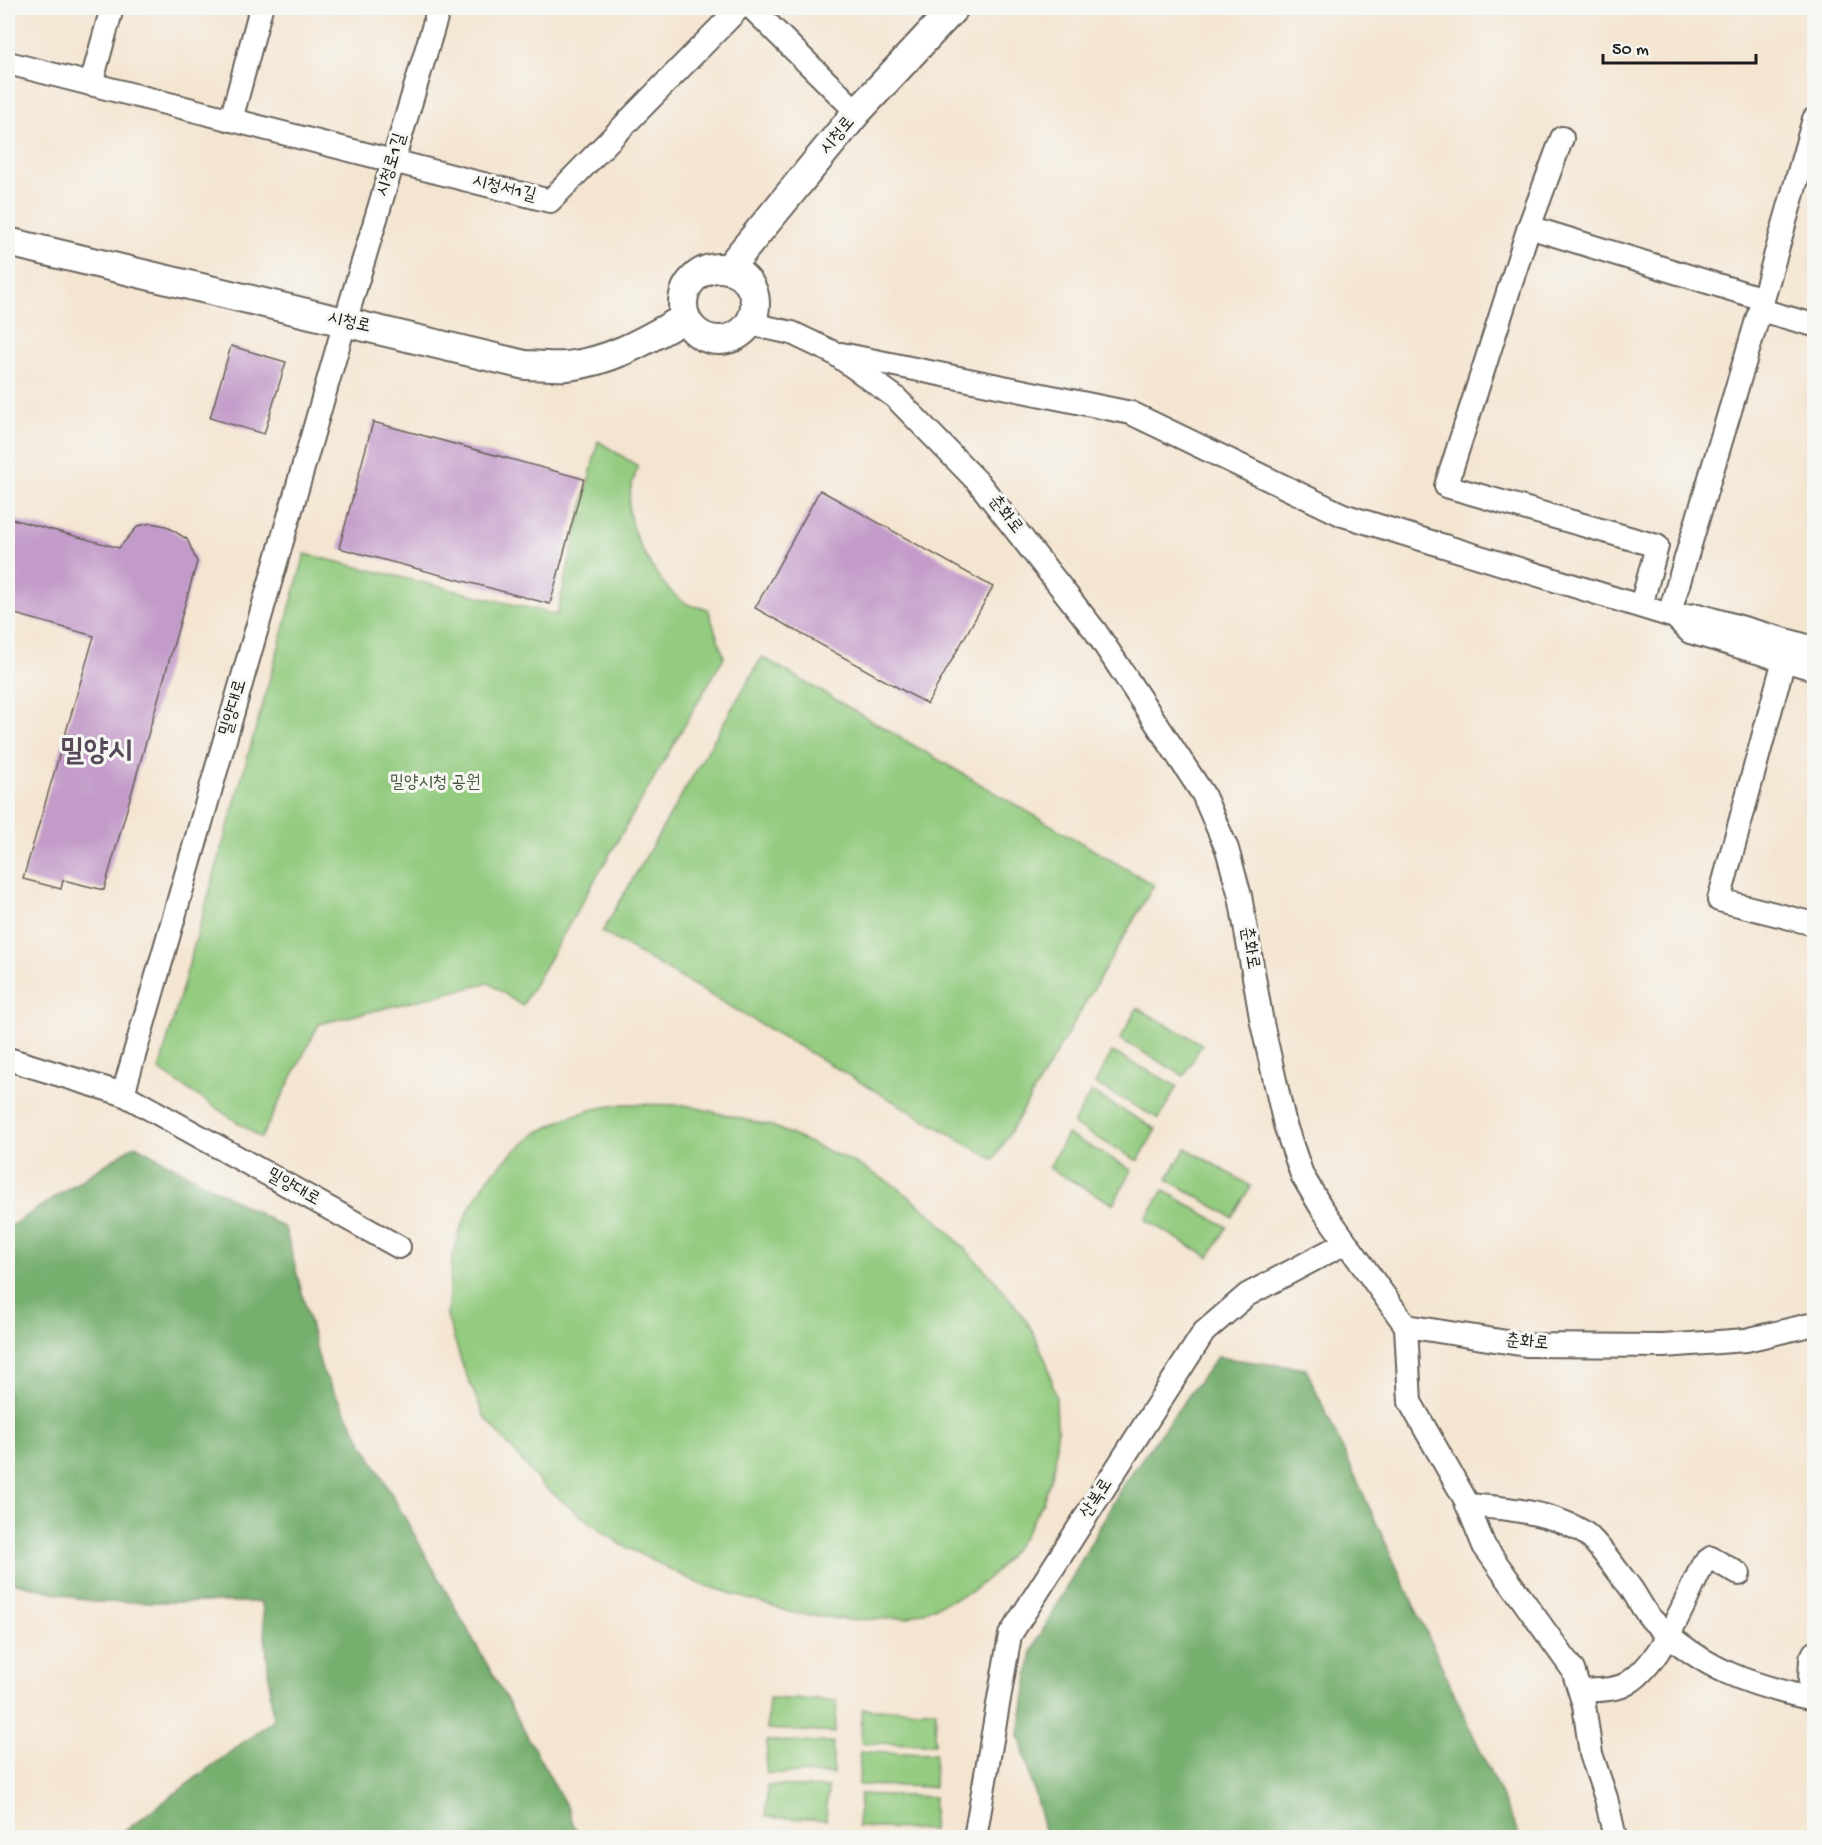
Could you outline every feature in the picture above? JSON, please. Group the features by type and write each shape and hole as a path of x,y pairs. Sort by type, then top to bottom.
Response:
{"main road":[{"name":"시청로","path":"728,269 857,112 954,8"},
{"name":"시청로","path":"8,242 525,365 566,366 598,360 641,343 685,318"},
{"path":"728,269 739,273 753,290 756,302 755,313 743,332 733,338 722,341 710,340 700,336 685,318 684,296 688,285 705,270 728,269"}],"street":[{"path":"91,84 112,8"},
{"path":"231,120 261,8"},
{"name":"시청로1길","path":"345,322 439,8"},
{"name":"시청서1길","path":"8,63 550,201 739,8"},
{"path":"752,8 857,112"},
{"path":"1672,616 1815,119"},
{"path":"1562,138 1529,227 1446,486 1657,546 1641,606"},
{"path":"1529,227 1815,325"},
{"name":"밀양대로","path":"123,1094 345,322"},
{"name":"춘화로","path":"750,324 792,333 834,353 895,397 978,482 1096,632 1203,794 1227,849 1240,896 1262,1023 1285,1125 1302,1175 1345,1243 1406,1326 1526,1345 1664,1346 1746,1340 1815,1324"},
{"path":"834,353 1131,413 1343,515 1672,616 1698,615 1815,648"},
{"path":"1672,616 1690,632 1815,669"},
{"path":"1784,660 1719,900 1815,924"},
{"name":"밀양대로","path":"8,1059 123,1094 399,1247"},
{"name":"산복로","path":"975,1838 1010,1635 1204,1332 1247,1295 1345,1243"},
{"path":"1406,1326 1410,1402 1467,1505 1484,1546 1573,1670 1580,1691 1591,1754 1606,1797 1615,1838"},
{"path":"1467,1505 1526,1512 1558,1521 1587,1535 1631,1588 1651,1619 1691,1653 1724,1673 1779,1692 1812,1699 1811,1659 1815,1653"},
{"path":"1580,1691 1614,1689 1625,1685 1651,1663 1669,1634 1703,1564 1712,1558 1739,1574"}],"green space":[{"name":"밀양시청 공원","path":"598,441 638,466 629,504 635,534 649,562 667,587 688,604 708,609 724,657 522,1006 489,983 319,1024 261,1138 159,1070 305,554 557,615"},
{"path":"762,657 1154,885 994,1160 602,932"},
{"path":"1137,1008 1202,1044 1184,1076 1120,1039"},
{"path":"1112,1052 1177,1086 1159,1119 1095,1084"},
{"path":"1091,1092 1156,1129 1138,1161 1073,1124"},
{"path":"623,1104 685,1105 772,1126 855,1163 896,1186 933,1216 993,1278 1014,1304 1031,1328 1047,1363 1056,1397 1055,1464 1043,1502 1022,1539 995,1572 971,1592 907,1618 850,1620 793,1613 698,1583 622,1545 580,1515 542,1485 484,1416 463,1367 447,1316 452,1261 459,1233 470,1207 489,1177 512,1153 537,1133 566,1118 594,1109"},
{"path":"1067,1134 1132,1170 1113,1204 1049,1168"},
{"path":"135,1145 285,1228 322,1370 568,1809 578,1837 117,1837 273,1720 262,1602 94,1602 8,1581 8,1228"},
{"path":"1186,1148 1251,1186 1232,1217 1167,1179"},
{"path":"1163,1190 1227,1227 1209,1257 1145,1220"},
{"path":"1217,1357 1306,1369 1520,1837 1046,1837 1019,1735 1032,1650 1124,1483"},
{"path":"769,1698 837,1701 835,1733 767,1729"},
{"path":"862,1709 936,1710 935,1744 861,1743"},
{"path":"767,1741 833,1742 833,1774 766,1773"},
{"path":"860,1752 935,1754 934,1787 859,1785"},
{"path":"767,1785 828,1788 826,1820 766,1817"},
{"path":"860,1794 934,1797 932,1830 858,1827"}],"building":[{"path":"231,346 286,362 264,434 210,418"},
{"path":"373,422 584,479 550,604 339,548"},
{"path":"820,490 993,587 927,704 755,608"},
{"path":"8,518 119,548 138,526 151,523 166,526 187,539 197,562 104,890 63,880 61,889 23,879 94,636 8,612"}],"district":[{"name":"밀양시","path":"96,753"}]}
